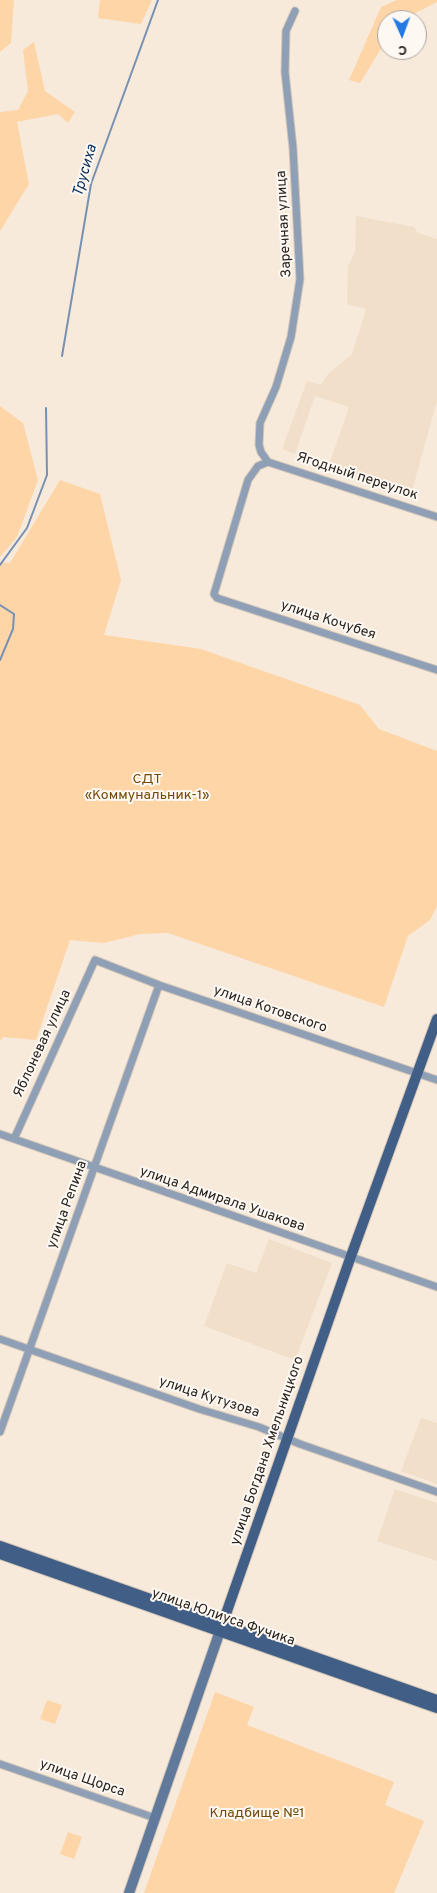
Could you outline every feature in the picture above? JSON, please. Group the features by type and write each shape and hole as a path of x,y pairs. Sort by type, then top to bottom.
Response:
{"main road":[{"name":"улица Богдана Хмельницкого","path":"129,1893 286,1439 437,1019"},
{"name":"улица Юлиуса Фучика","path":"0,1546 437,1708"},
{"name":"улица Юлиуса Фучика","path":"0,1554 437,1700"}],"street":[{"name":"Заречная улица","path":"268,462 261,452 259,445 260,424 276,387 291,337 300,279 294,148 285,72 286,31 295,10"},
{"name":"Ягодный переулок","path":"268,462 437,517"},
{"name":"улица Кочубея","path":"268,462 258,466 248,480 214,594 217,598 437,670"},
{"name":"улица Котовского","path":"95,960 159,985 437,1080"},
{"name":"Яблоневая улица","path":"14,1139 95,960"},
{"name":"улица Репина","path":"0,1432 159,985"},
{"name":"улица Адмирала Ушакова","path":"0,1134 437,1287"},
{"name":"улица Кутузова","path":"0,1339 437,1492"},
{"name":"улица Щорса","path":"0,1764 155,1818"}],"shaded area":[{"path":"356,216 414,227 418,233 437,239 437,401 410,498 329,465 349,407 315,396 295,454 282,449 307,381 321,385 328,374 352,354 366,309 347,304 348,266 355,252"},
{"path":"269,1239 332,1263 295,1360 204,1326 227,1263 256,1273"},
{"path":"421,1418 437,1423 437,1484 401,1471"},
{"path":"395,1489 437,1503 437,1561 377,1541"}],"green space":[{"path":"0,0 14,0 11,43 0,52"},
{"path":"100,0 152,0 141,24 98,18"},
{"path":"397,0 437,0 437,2 421,10 380,10 381,7"},
{"path":"377,16 377,55 360,83 349,80"},
{"path":"34,42 45,91 75,112 68,123 58,114 17,122 29,184 0,231 0,112 18,110 28,91 23,50"},
{"path":"0,406 23,423 38,480 17,537 0,557"},
{"name":"СДТ «Коммунальник-1»","path":"60,480 100,494 121,580 104,635 201,649 360,705 379,729 437,751 437,906 430,920 408,936 384,1007 168,933 140,934 104,943 70,940 36,1040 3,1037 0,1041 0,562 10,563"},
{"name":"Кладбище №1","path":"215,1692 254,1707 247,1725 394,1782 385,1805 424,1821 394,1893 144,1893"},
{"path":"47,1700 62,1705 55,1724 40,1719"},
{"path":"68,1832 82,1837 74,1859 60,1854"}],"waterway":[{"name":"Трусиха","path":"62,356 91,184 158,0"},
{"name":"Трусиха","path":"0,565 27,528 47,475 46,408"},
{"name":"Трусиха","path":"0,605 14,614 13,629 0,660"}]}
